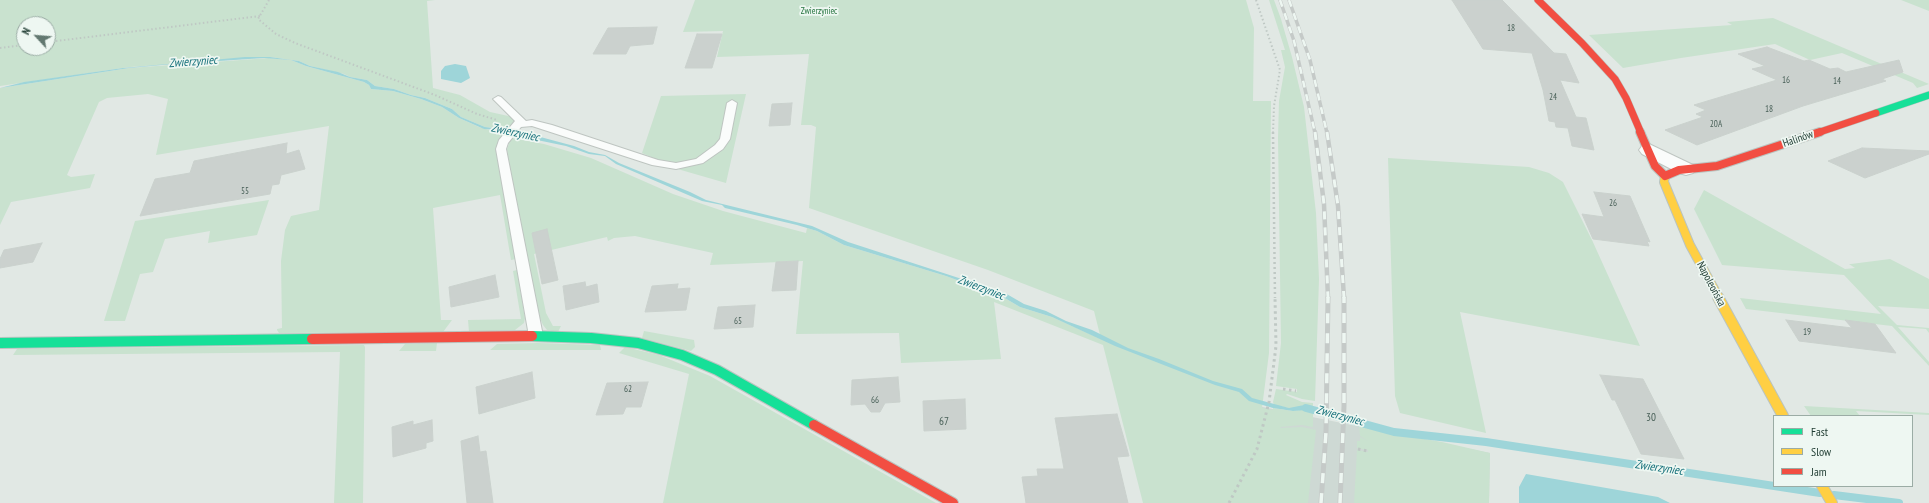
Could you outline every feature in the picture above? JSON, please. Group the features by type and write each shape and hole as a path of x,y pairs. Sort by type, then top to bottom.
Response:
{"street":[{"name":"Napoleońska","path":"1538,0 1599,60 1615,79 1626,98 1656,166 1665,176 1664,182 1690,245 1782,415"},
{"name":"Halinów","path":"1665,176 1670,172 1717,166 1929,94"},
{"path":"1649,150 1686,169"},
{"path":"0,343 536,336 624,341 660,348 682,355 717,370 953,503"},
{"path":"1823,487 1832,503"}],"lane":[{"path":"498,99 518,117 515,129"},
{"path":"536,336 502,149 503,142 515,129 532,123 656,163 676,166 699,160 719,147 725,139 732,103"}],"path":[{"path":"269,0 258,21 276,34 295,43 436,95 477,114 500,121 515,129"},
{"path":"1229,503 1257,449 1270,402 1276,346 1273,141 1274,106 1280,70 1256,0"},
{"path":"56,41 260,16"},
{"path":"0,48 16,46"},
{"path":"1283,389 1296,391"},
{"path":"1358,449 1368,451"}],"shaded area":[{"path":"1248,404 1490,453 1489,503 1245,503"}],"green space":[{"path":"0,0 435,0 427,1 433,88 460,95 490,112 513,117 516,122 510,129 485,127 461,117 452,109 425,98 394,89 375,86 367,80 310,66 299,61 270,57 130,67 0,86"},
{"path":"695,0 1246,0 1254,28 1253,101 1271,101 1269,353 1262,408 1293,411 1306,409 1313,411 1313,427 1302,425 1280,427 1302,427 1316,430 1308,503 1143,503 1103,345 994,302 1001,359 901,363 899,333 796,334 803,261 710,265 713,253 635,236 614,238 608,241 607,237 534,254 546,313 553,326 561,326 558,332 547,330 540,318 514,197 507,149 511,138 544,144 591,158 673,194 723,211 806,233 807,228 817,231 844,245 946,276 1003,297 1020,307 1052,317 1101,339 1094,311 988,270 809,208 816,127 811,125 801,125 809,54 717,57 723,31 683,32"},
{"path":"1269,0 1274,0 1281,19 1304,107 1316,213 1319,279 1315,401 1302,399 1287,394 1286,395 1302,402 1313,403 1313,406 1304,405 1293,409 1274,405 1273,402 1276,389 1297,392 1297,389 1276,386 1281,343 1278,138 1279,101 1285,67 1281,50 1285,50"},
{"path":"1901,0 1929,0 1929,11"},
{"path":"1773,18 1929,84 1917,88 1913,83 1842,53 1810,60 1775,44 1623,68 1589,35 1732,25 1727,22"},
{"path":"269,58 291,60 306,66 364,82 369,85 371,89 393,91 421,99 442,107 459,118 479,127 489,130 508,131 499,144 516,259 511,260 500,195 433,208 441,320 452,320 443,332 279,333 277,330 282,328 281,261 285,230 291,216 319,210 329,126 156,155 168,99 148,94 107,98 99,102 67,175 71,177 95,174 90,188 11,202 0,225 0,88 129,68"},
{"path":"746,94 726,183 681,170 642,153 661,96"},
{"path":"1388,158 1529,167 1549,173 1563,182 1592,240 1640,346 1460,312 1486,433 1400,413 1395,396"},
{"path":"1704,190 1845,269 1855,268 1849,264 1890,259 1929,279 1929,309 1878,306 1897,325 1929,328 1929,333 1926,329 1898,327 1929,362 1929,366 1892,326 1746,309 1740,298 1881,314 1844,275 1722,265 1694,209"},
{"path":"269,200 257,235 208,243 210,231 165,239 153,272 140,274 125,321 104,321 135,221"},
{"path":"517,270 525,318 524,323 515,330 469,332 468,320 521,319 513,271"},
{"path":"644,331 694,340 695,347 691,351 642,338"},
{"path":"437,343 436,351 399,351 405,344"},
{"path":"538,343 600,345 601,350 490,350 497,344"},
{"path":"364,345 363,503 334,503 340,352 13,355 17,349"},
{"path":"625,347 659,355 710,376 936,503 663,503 689,374 619,353"},
{"path":"1804,406 1929,413 1929,415 1856,411 1859,415 1810,415"},
{"path":"1359,424 1385,432 1442,442 1490,453 1489,503 1354,503 1357,450 1368,452 1368,450 1357,448 1357,441 1360,441 1360,437 1368,441 1360,436"}],"water":[{"path":"245,57 270,57 299,61 310,66 367,80 375,86 394,89 425,98 452,109 461,117 485,127 518,131 574,146 589,152 605,155 619,163 706,200 812,226 848,242 1005,293 1024,304 1046,311 1066,321 1092,330 1128,348 1213,381 1242,389 1252,398 1289,408 1304,405 1313,406 1313,411 1293,411 1273,408 1249,401 1239,392 1215,385 1115,346 1052,317 1020,307 1003,297 946,276 844,245 817,231 702,201 616,164 605,156 589,154 566,146 537,140 508,131 484,129 459,118 442,107 421,99 393,91 371,89 369,85 364,82 306,66 291,60 264,58 129,68 0,88 24,82 123,68"},
{"path":"455,64 466,66 470,78 461,83 441,79 441,71 445,66"},
{"path":"1526,474 1658,497 1670,503 1519,503 1519,487"}],"building":[{"path":"1452,0 1502,0 1554,53 1566,54 1579,83 1560,80 1576,117 1586,118 1594,150 1572,146 1568,128 1556,127 1555,122 1549,121 1543,90 1532,53 1483,49"},
{"path":"657,27 653,44 630,46 626,54 593,54 608,28"},
{"path":"697,34 722,34 712,68 685,68"},
{"path":"1767,47 1804,61 1809,60 1830,69 1838,68 1846,72 1899,60 1903,72 1882,79 1886,81 1803,106 1697,145 1665,130 1703,117 1696,114 1706,110 1694,105 1777,80 1752,69 1765,66 1738,54"},
{"path":"792,103 790,125 769,126 772,104"},
{"path":"287,143 286,154 299,150 305,169 281,175 279,184 272,185 270,194 140,216 155,179 190,173 194,161"},
{"path":"1862,148 1929,151 1929,154 1865,178 1828,161"},
{"path":"1594,192 1630,196 1650,242 1647,241 1649,246 1593,239 1582,214 1604,217"},
{"path":"547,229 558,280 542,284 532,233"},
{"path":"42,243 33,262 0,268 0,259 4,250"},
{"path":"798,261 796,290 772,291 776,262"},
{"path":"495,275 499,297 451,307 449,287"},
{"path":"585,282 586,287 597,284 599,302 566,310 563,286"},
{"path":"678,284 677,289 690,288 686,310 645,312 652,286"},
{"path":"755,305 753,327 714,329 718,307"},
{"path":"1786,320 1852,328 1845,320 1875,324 1896,353 1799,341"},
{"path":"532,372 535,398 479,414 476,387"},
{"path":"1600,375 1643,379 1684,459 1641,454 1615,400 1612,400"},
{"path":"898,377 900,402 885,403 880,412 871,412 865,404 851,405 852,380"},
{"path":"648,382 641,407 626,407 623,414 596,415 607,383"},
{"path":"965,399 966,429 924,431 923,401"},
{"path":"1117,414 1129,456 1117,457 1128,503 1026,503 1022,477 1038,476 1037,469 1064,469 1055,418"},
{"path":"432,420 433,441 426,443 426,448 393,457 392,427 413,421 413,425"},
{"path":"478,436 480,452 486,451 493,503 467,503 461,441"}],"waterway":[{"name":"Zwierzyniec","path":"1306,408 1394,432 1486,442 1773,486"},
{"name":"Zwierzyniec","path":"1781,487 1820,493"},
{"name":"Zwierzyniec","path":"1834,495 1899,503"}],"railway":[{"path":"1280,0 1294,41 1315,133"},
{"path":"1289,0 1310,60 1327,133"},
{"path":"1315,132 1324,204 1328,298"},
{"path":"1327,132 1338,206 1344,298"},
{"path":"1321,503 1326,432 1328,298"},
{"path":"1340,503 1344,406 1344,298"}],"traffic: fast":[{"path":"1876,113 1929,95"},
{"path":"532,336 591,338 638,343 682,355 717,370 814,425"},
{"path":"0,343 312,339"}],"traffic: slow":[{"path":"1665,176 1664,182 1690,245 1782,415"},
{"path":"1823,487 1832,503"}],"traffic: jam":[{"path":"1538,0 1582,43 1615,79 1626,98 1655,166 1665,176"},
{"path":"1665,176 1679,170 1717,166 1876,113"},
{"path":"312,339 532,336"},
{"path":"814,425 953,503"}]}
